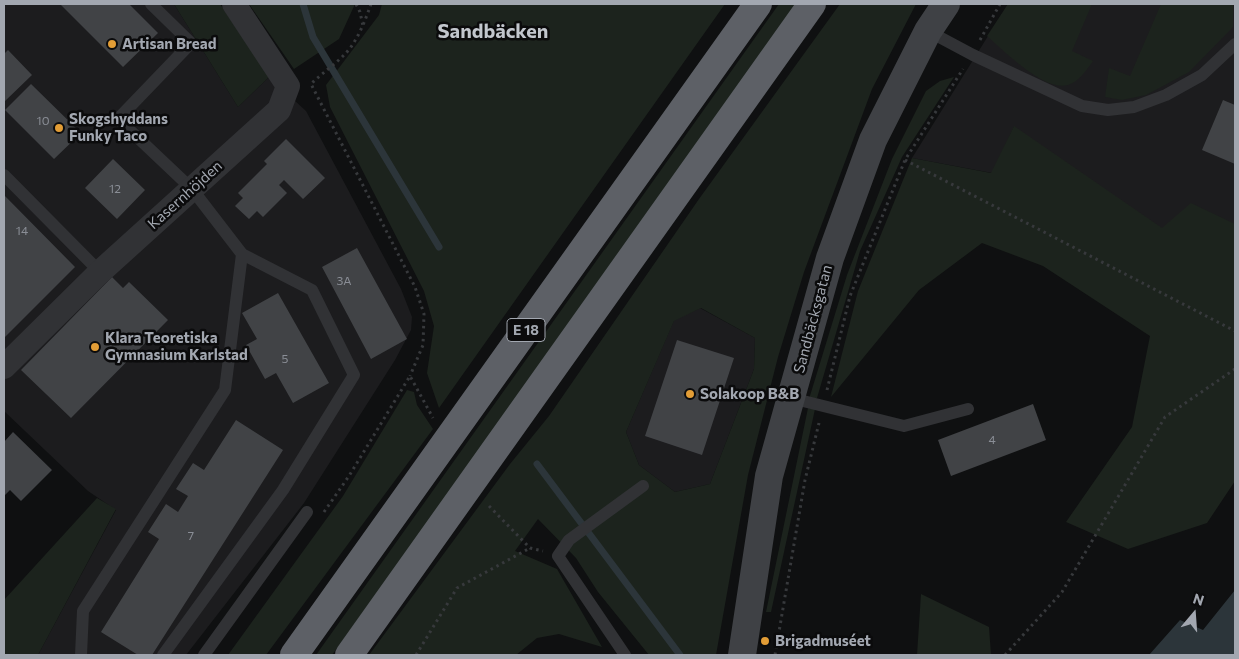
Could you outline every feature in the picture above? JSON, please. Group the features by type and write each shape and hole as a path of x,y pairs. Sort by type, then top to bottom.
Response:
{"highway":[{"name":"E 18","path":"294,655 758,4"},
{"path":"349,655 812,4"}],"street":[{"name":"Kasernhöjden","path":"4,367 100,272 278,110 288,86 234,4"},
{"name":"Sandbäcksgatan","path":"742,655 769,476 830,258 873,140 928,31 946,4"}],"lane":[{"path":"151,4 191,43 118,120 192,189 242,254 312,290 354,375 283,490 163,655"},
{"path":"928,31 973,55 1082,106 1108,110 1134,107 1166,95 1202,75 1235,44"},
{"path":"4,175 100,272"},
{"path":"81,655 84,610 225,390 242,254"},
{"path":"791,398 904,426 968,409"},
{"path":"625,655 558,556 569,540 643,486"},
{"path":"204,655 307,512"}],"path":[{"path":"356,4 363,27"},
{"path":"323,514 349,476 410,376 423,345 424,314 415,287 311,84 320,74 345,54 363,27 372,4"},
{"path":"775,655 805,480 850,296 905,160 973,55 1000,4"},
{"path":"905,160 1235,331"},
{"path":"1005,655 1062,592 1164,418 1235,369"},
{"path":"410,376 434,421"},
{"path":"489,506 530,548 558,556"},
{"path":"416,655 457,588 530,548"}],"shaded area":[{"path":"4,4 174,4 238,107 269,77 306,111 401,289 412,317 411,330 395,360 304,503 186,655 38,655 116,510 88,491 4,411"},
{"path":"174,4 220,4 269,77 238,107"},
{"path":"249,4 355,4 339,39 294,69"},
{"path":"382,4 725,4 439,408 427,373 434,326 424,291 330,107 326,85 379,15"},
{"path":"779,4 796,4 598,287 332,655 316,655"},
{"path":"840,4 916,4 872,89 804,272 778,357 748,475 716,655 649,655 598,592 576,558 538,519 515,551 557,569 602,647 559,634 537,638 516,655 369,655 510,464 549,416 699,199","holes":["701,308 755,338 754,369 710,484 675,492 639,465 626,432 674,321"]},
{"path":"1008,4 1235,4 1235,293 1014,127 992,173 912,158"},
{"path":"1008,4 1092,4 1072,51 1093,61 1080,78 1068,85 1059,86 1048,82 1025,69 987,36"},
{"path":"1161,4 1233,4 1233,27 1189,72 1146,95 1122,100 1105,97 1109,68 1130,76"},
{"path":"954,77 902,157 860,251 817,398 809,399 847,275 892,159 926,91 940,81"},
{"path":"1014,126 1162,228 1191,203 1235,224 1235,481 1207,523 1128,549 1066,522 1132,427 1150,336 1043,266 982,243 919,290 831,397 858,291 912,158 991,173"},
{"path":"700,308 755,338 754,369 710,484 675,492 639,465 626,432 674,320"},
{"path":"407,390 414,392 417,405 433,429 266,655 228,655 343,496"},
{"path":"808,408 815,409 771,612 766,612"},
{"path":"97,498 116,509 38,655 4,655 4,600"},
{"path":"1235,590 1235,655 1149,655 1180,620 1203,630"},
{"path":"921,594 989,627 991,655 917,655"}],"building":[{"path":"60,4 129,4 158,33 123,67"},
{"path":"8,50 32,75 4,102 4,54"},
{"path":"31,84 81,133 54,159 5,110"},
{"path":"1223,100 1235,105 1235,164 1202,150"},
{"path":"286,139 325,178 303,199 284,180 279,185 287,193 263,217 257,211 249,219 235,206 243,198 238,193 267,164 264,161"},
{"path":"113,159 145,190 117,219 85,188"},
{"path":"4,195 75,267 4,338"},
{"path":"357,248 407,339 371,359 322,267"},
{"name":"Klara Teoretiska Gymnasium Karlstad","path":"112,277 123,288 129,282 168,320 71,418 21,370"},
{"path":"278,293 329,383 293,403 276,373 265,379 246,345 257,339 242,313"},
{"path":"677,340 734,358 702,455 645,436"},
{"path":"1033,404 1046,440 951,476 938,440"},
{"path":"236,420 283,450 152,655 138,655 101,632 159,539 148,532 166,504 178,512 188,496 176,489 193,463 204,470"},
{"path":"13,432 52,470 21,501 10,490 4,496 4,442"}],"waterway":[{"path":"303,4 313,37 439,247"},
{"path":"537,464 680,655"}],"place":[{"name":"Artisan Bread","path":"112,44"},
{"name":"Skogshyddans Funky Taco","path":"59,128"},
{"name":"Klara Teoretiska Gymnasium Karlstad","path":"95,347"},
{"name":"Solakoop B&B","path":"690,394"},
{"name":"Brigadmuséet","path":"765,641"}],"district":[{"name":"Sandbäcken","path":"493,31"}]}
